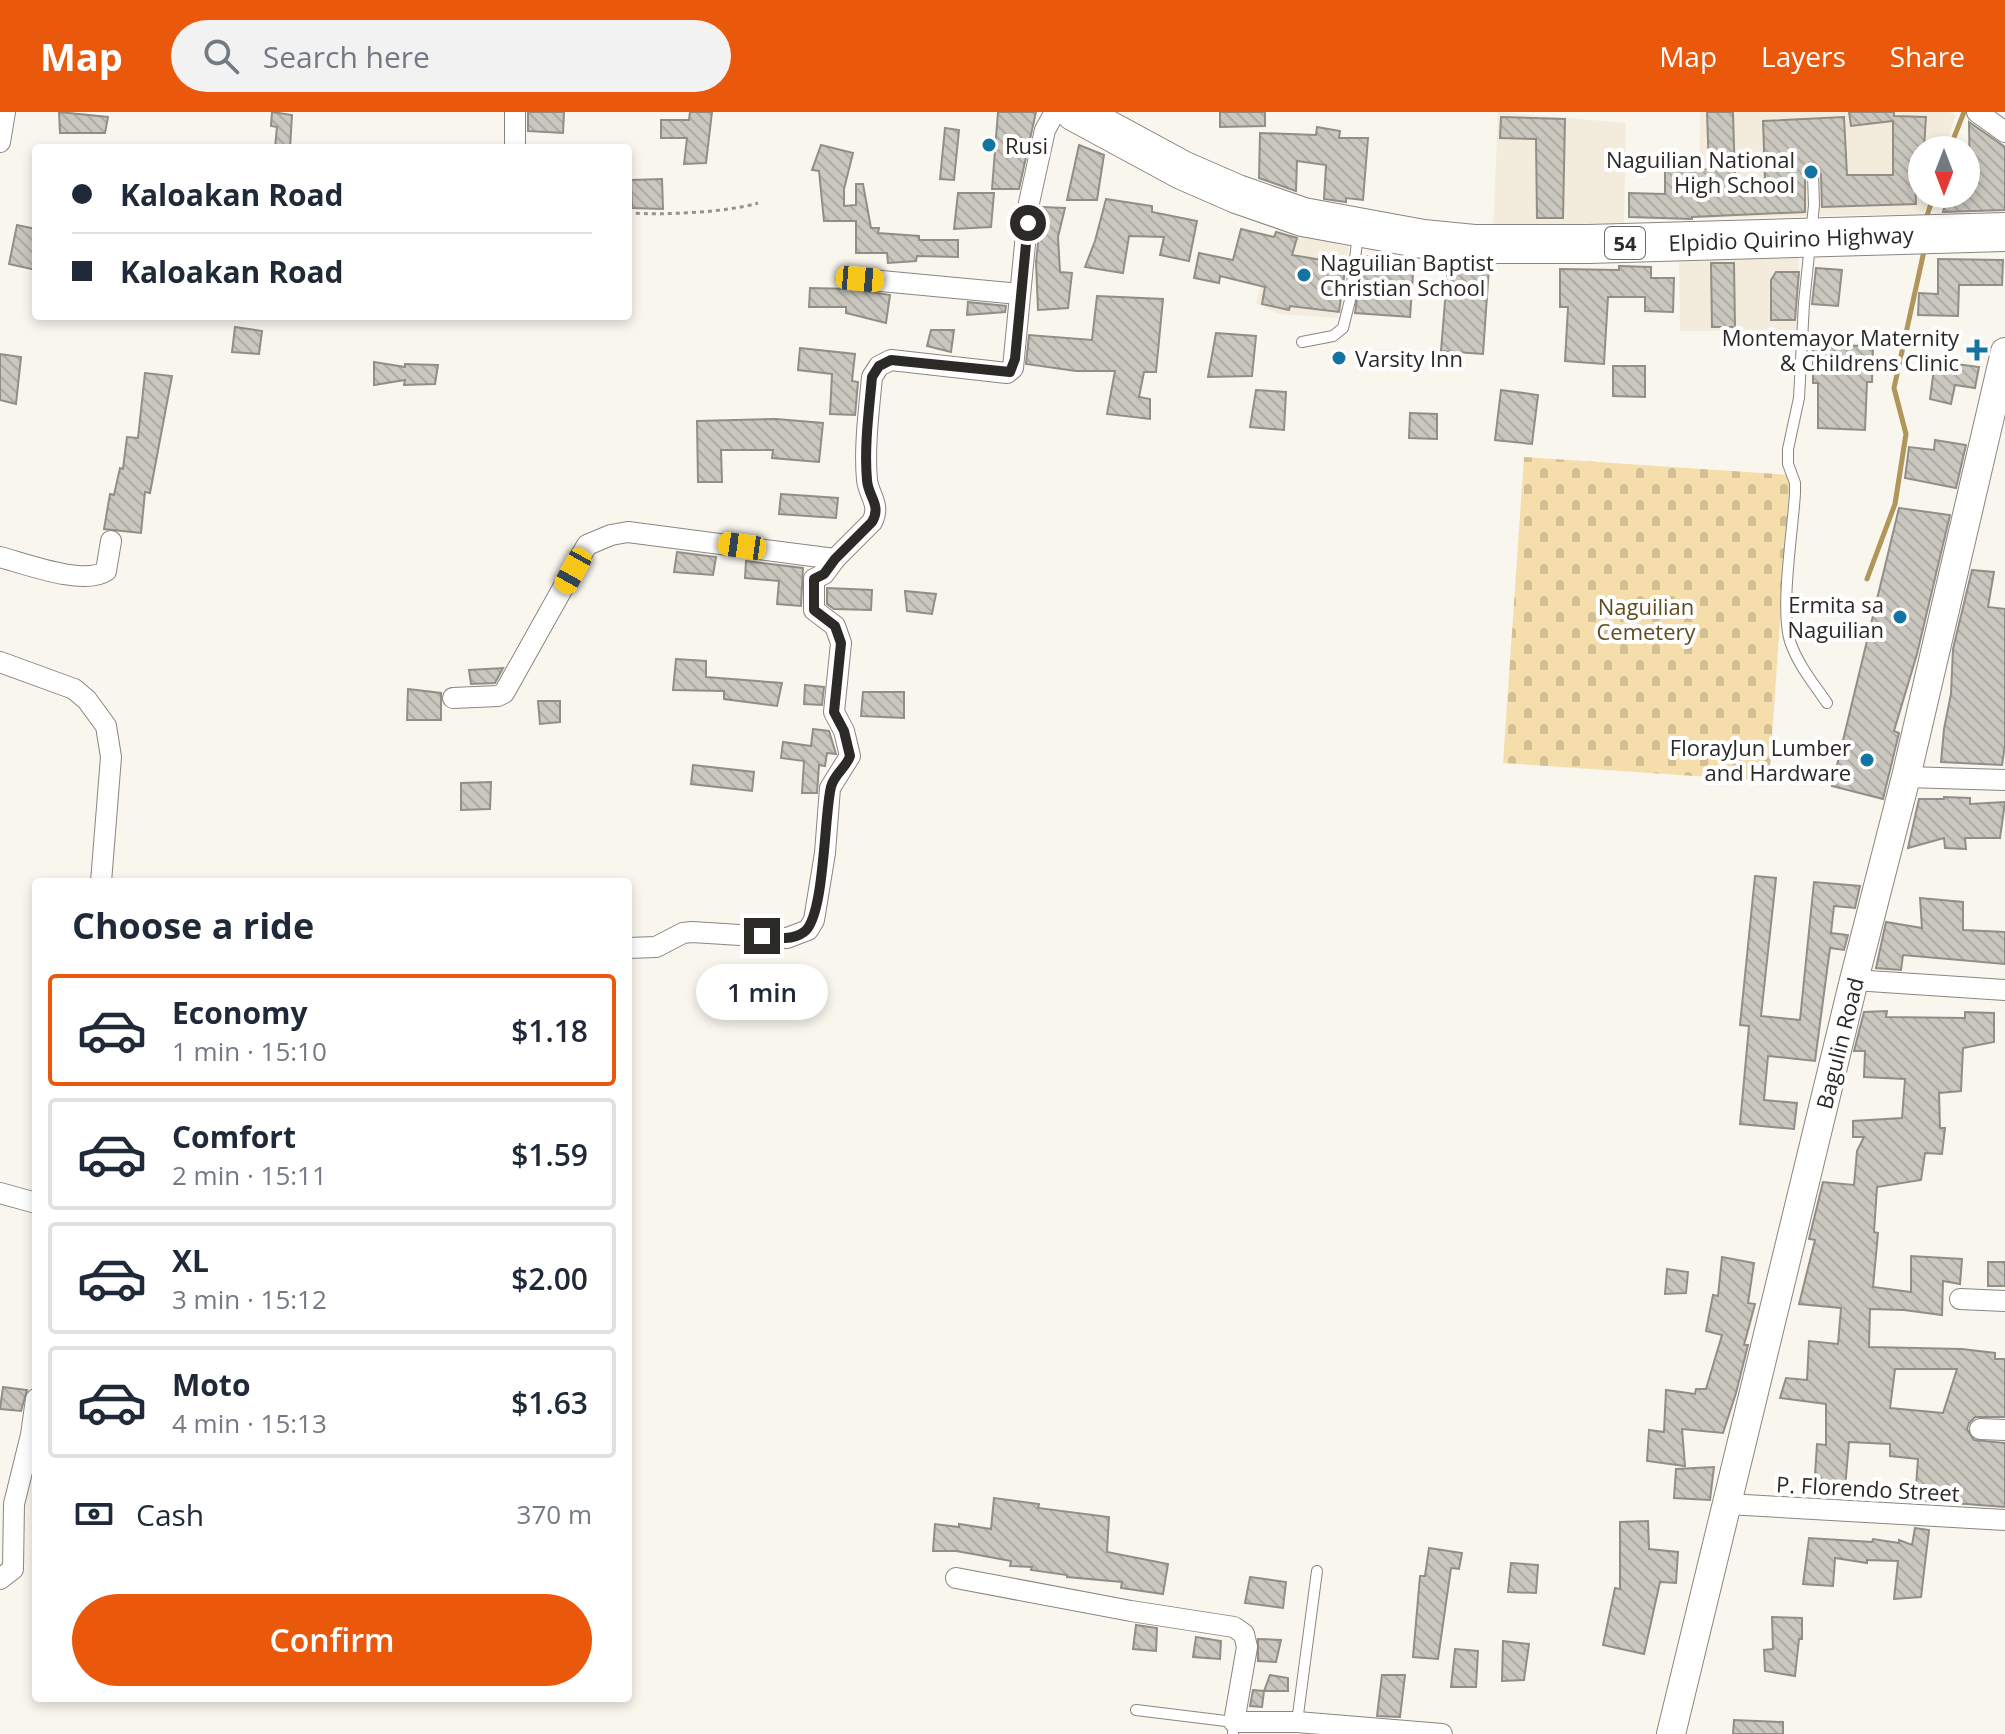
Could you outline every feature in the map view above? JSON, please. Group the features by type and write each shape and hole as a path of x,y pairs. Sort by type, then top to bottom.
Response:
{"highway":[{"name":"Elpidio Quirino Highway","path":"1075,112 1182,170 1237,194 1303,217 1423,239 1474,244 1588,244 2005,232"}],"main road":[{"name":"Bagulin Road","path":"1671,1734 1999,400 2005,352"}],"street":[{"path":"0,142 5,112"},
{"path":"515,112 515,144"},
{"path":"632,948 656,947 683,933 692,932 796,937 808,930 814,920 825,853 830,788 850,756 844,731 834,712 841,643 839,632 814,610 814,579 824,574 876,514 876,504 867,481 872,377 879,366 891,360 1010,372 1015,359 1029,203 1045,130 1055,112"},
{"path":"1977,112 2005,132"},
{"path":"860,279 1019,294"},
{"path":"453,698 498,696 504,693 587,545 611,535 652,534 835,559"},
{"path":"0,557 62,573 97,577 106,571 111,541"},
{"path":"0,662 74,689 87,700 106,726 111,757 101,878"},
{"path":"1906,777 2005,780"},
{"path":"1854,980 2005,990"},
{"path":"0,1193 32,1202"},
{"path":"1960,1299 2005,1301"},
{"path":"0,1579 13,1569 14,1504 32,1427"},
{"path":"1980,1429 2005,1430"},
{"name":"P. Florendo Street","path":"1728,1504 2005,1520"},
{"path":"956,1578 1234,1627 1244,1634 1247,1647 1234,1728 1297,1722 1442,1734"}],"lane":[{"path":"1813,175 1814,205 1799,398 1788,449 1795,493 1787,621 1792,647 1827,703"},
{"path":"1302,342 1333,336 1343,328 1350,300 1359,228"},
{"path":"1297,1722 1317,1571"},
{"path":"1136,1710 1234,1728"}],"path":[{"path":"632,213 743,207 758,203"}],"shaded area":[{"path":"1498,112 1626,123 1624,225 1493,230"},
{"name":"Naguilian National High School","path":"1700,112 1949,112 1956,115 1949,136 1908,136 1908,208 1926,208 1924,214 1699,218"},
{"name":"Naguilian Baptist Christian School","path":"1277,228 1349,247 1337,318 1279,314 1256,303"},
{"path":"1799,254 1798,330 1680,331 1679,256"}],"green space":[{"name":"Naguilian Cemetery","path":"1524,457 1790,475 1769,781 1503,763"}],"building":[{"path":"59,112 108,117 105,133 60,133"},
{"path":"272,112 292,115 290,144 275,144 277,127 271,126"},
{"path":"528,112 564,112 563,133 528,131"},
{"path":"690,112 712,112 706,163 684,164 687,138 661,138 661,120 689,120"},
{"path":"998,112 1036,112 1019,189 992,189"},
{"path":"1220,112 1265,112 1265,126 1220,127"},
{"path":"1707,112 1733,112 1735,181 1765,180 1763,121 1844,117 1847,175 1893,175 1893,121 1851,126 1849,112 1894,112 1894,116 1926,117 1925,136 1908,136 1908,204 1822,207 1821,174 1812,167 1805,174 1805,212 1692,219 1629,217 1629,193 1665,194 1665,170 1709,169"},
{"path":"1501,117 1565,119 1563,218 1537,218 1536,139 1500,138"},
{"path":"1969,122 2005,147 2005,210 1943,212 1944,208 1980,208 1980,136 1969,136"},
{"path":"1317,127 1340,131 1339,138 1368,138 1363,200 1346,198 1346,202 1324,199 1326,165 1297,161 1296,191 1259,178 1260,133 1316,135"},
{"path":"945,128 959,130 954,180 940,179"},
{"path":"821,145 853,153 844,189 844,206 856,205 856,184 863,184 871,228 879,228 878,233 919,236 919,240 958,240 958,257 917,256 916,261 888,263 887,253 856,253 856,221 824,221 819,171 812,170"},
{"path":"1079,145 1104,155 1097,200 1067,200"},
{"path":"662,179 663,209 632,208 632,180"},
{"path":"958,193 994,193 991,227 954,229"},
{"path":"1106,199 1152,206 1152,212 1197,221 1189,261 1160,255 1164,237 1129,236 1123,273 1085,267"},
{"path":"1042,207 1065,208 1058,237 1060,272 1072,273 1068,308 1038,310 1036,262"},
{"path":"17,225 32,228 32,269 9,264"},
{"name":"Naguilian Baptist Christian School","path":"1241,229 1274,237 1276,232 1297,238 1292,255 1346,264 1339,312 1290,306 1289,310 1262,304 1265,287 1220,276 1219,283 1194,278 1199,253 1233,260"},
{"path":"1363,256 1414,260 1410,317 1355,313"},
{"path":"1938,259 2003,260 2002,285 1959,285 1958,316 1918,315 1919,293 1938,294"},
{"path":"1711,263 1734,263 1735,327 1712,327"},
{"path":"1448,264 1489,267 1483,354 1441,351"},
{"path":"1619,266 1651,267 1651,278 1674,278 1673,312 1645,311 1645,297 1608,297 1604,364 1565,361 1568,307 1560,307 1560,269 1619,270"},
{"path":"1816,268 1842,270 1838,306 1812,304"},
{"path":"1776,272 1799,272 1795,320 1771,320 1771,280"},
{"path":"810,288 852,289 890,295 886,323 846,313 846,307 809,307"},
{"path":"1097,296 1163,299 1156,372 1144,372 1139,397 1150,399 1150,419 1107,414 1115,371 1076,371 1026,364 1029,335 1092,340"},
{"path":"968,302 1006,306 1005,312 967,315"},
{"path":"235,327 262,331 259,354 232,352"},
{"path":"931,330 954,330 951,352 927,346"},
{"path":"1216,333 1256,336 1252,376 1208,377"},
{"path":"1813,345 1873,346 1872,382 1867,382 1865,430 1818,428 1818,383 1813,383"},
{"path":"800,348 855,354 852,381 858,382 855,415 830,414 832,374 798,370"},
{"path":"0,354 21,357 16,404 0,400"},
{"path":"1935,361 1979,367 1975,388 1955,385 1951,404 1930,399"},
{"path":"374,362 405,367 405,364 438,365 435,384 404,385 405,380 374,385"},
{"path":"1613,366 1645,366 1645,397 1613,396"},
{"path":"145,373 172,376 150,493 145,492 141,533 104,529 110,494 114,495 120,468 123,469 127,437 138,438"},
{"path":"1256,390 1286,392 1284,430 1250,427"},
{"path":"1501,390 1538,395 1532,444 1495,440"},
{"path":"1410,413 1437,414 1437,439 1409,438"},
{"path":"776,419 823,423 819,462 772,458 773,450 721,450 722,482 698,482 697,421"},
{"path":"1935,440 1966,445 1956,488 1905,478 1909,447 1934,450"},
{"path":"781,494 838,498 836,518 779,514"},
{"name":"Ermita sa Naguilian","path":"1899,508 1950,515 1917,654 1894,731 1899,733 1883,799 1832,786"},
{"path":"677,552 716,557 713,575 674,572"},
{"path":"746,561 803,568 801,606 777,604 779,581 745,578"},
{"path":"1972,570 1994,572 1988,607 2005,609 2005,745 2002,765 1941,762 1951,694 1953,649"},
{"path":"827,588 872,590 871,610 834,609 827,604"},
{"path":"905,591 936,594 932,614 907,611"},
{"path":"676,659 706,661 706,677 782,683 777,706 724,699 724,691 673,690"},
{"path":"503,668 495,683 471,684 469,670"},
{"path":"805,685 824,687 822,705 804,704"},
{"path":"408,689 441,693 441,720 407,720"},
{"path":"863,692 904,692 904,718 861,716"},
{"path":"538,701 560,701 560,722 540,724"},
{"path":"813,729 829,731 836,754 827,753 825,766 819,765 817,793 802,793 804,761 781,758 783,742 811,746"},
{"path":"693,765 754,772 752,791 691,784"},
{"path":"491,782 490,809 461,810 461,783"},
{"path":"1970,798 1970,804 2005,802 2000,838 1965,838 1966,849 1945,848 1944,838 1908,848 1919,799"},
{"path":"1755,876 1776,878 1761,1016 1800,1020 1814,882 1860,886 1855,908 1834,906 1831,933 1848,935 1844,950 1830,948 1815,1061 1768,1056 1764,1100 1797,1103 1794,1129 1740,1124 1749,1026 1740,1025"},
{"path":"1920,898 1963,902 1963,930 2005,932 2005,964 1903,955 1901,970 1876,968 1886,922 1922,928"},
{"path":"1887,1011 1886,1017 1965,1018 1965,1012 1994,1013 1994,1042 1963,1048 1961,1091 1939,1093 1940,1128 1945,1128 1942,1154 1925,1153 1921,1180 1877,1187 1874,1232 1878,1233 1873,1287 1911,1292 1911,1256 1962,1259 1960,1284 1943,1281 1942,1315 1870,1309 1869,1347 1962,1349 1995,1353 1995,1359 2005,1359 2005,1417 1975,1417 1967,1429 1974,1440 2005,1443 2005,1507 1915,1500 1918,1459 1890,1456 1890,1444 1849,1442 1845,1488 1814,1490 1817,1444 1826,1445 1826,1404 1780,1398 1786,1378 1807,1380 1809,1341 1838,1344 1841,1308 1799,1304 1815,1240 1809,1239 1823,1182 1854,1185 1857,1151 1864,1137 1853,1137 1853,1121 1902,1118 1905,1079 1864,1077 1865,1051 1854,1051 1864,1012","holes":["1895,1369 1957,1369 1943,1413 1890,1408"]},
{"path":"1722,1257 1754,1263 1748,1303 1755,1304 1744,1345 1748,1345 1723,1433 1682,1429 1685,1466 1647,1461 1649,1430 1664,1432 1666,1390 1695,1394 1696,1389 1706,1389 1722,1335 1706,1331 1713,1295 1718,1296"},
{"path":"1988,1262 2005,1262 2005,1286 1988,1286"},
{"path":"1667,1269 1688,1272 1686,1293 1665,1294"},
{"path":"3,1387 27,1390 21,1411 0,1409"},
{"path":"1714,1467 1710,1500 1674,1498 1676,1469"},
{"path":"994,1498 1039,1504 1038,1508 1109,1517 1107,1552 1168,1564 1163,1594 1121,1588 1122,1582 1067,1577 1031,1570 1032,1567 1010,1566 1011,1561 956,1551 933,1551 935,1524 991,1529"},
{"path":"1648,1521 1649,1549 1678,1552 1676,1583 1660,1582 1644,1654 1603,1645 1615,1588 1620,1589 1620,1522"},
{"path":"1915,1528 1929,1530 1921,1597 1894,1599 1898,1561 1867,1560 1867,1563 1835,1558 1833,1586 1803,1584 1809,1538 1872,1542 1873,1539 1899,1543 1899,1540 1912,1545"},
{"path":"1429,1548 1462,1553 1459,1569 1451,1568 1438,1659 1413,1657 1420,1576 1425,1576"},
{"path":"1511,1563 1538,1565 1536,1593 1508,1592"},
{"path":"1250,1577 1286,1582 1283,1608 1245,1603"},
{"path":"1772,1617 1802,1618 1802,1639 1799,1639 1795,1676 1765,1671 1764,1650 1773,1649"},
{"path":"1136,1625 1157,1628 1156,1651 1133,1649"},
{"path":"1196,1637 1221,1641 1220,1659 1193,1657"},
{"path":"1258,1639 1281,1640 1276,1662 1258,1661"},
{"path":"1503,1641 1529,1644 1524,1680 1502,1681"},
{"path":"1455,1649 1478,1651 1476,1687 1451,1687"},
{"path":"1270,1675 1288,1678 1288,1691 1264,1691"},
{"path":"1382,1675 1405,1675 1400,1717 1377,1716"},
{"path":"1253,1690 1264,1691 1262,1707 1250,1706"},
{"path":"1734,1720 1783,1722 1783,1734 1733,1734"}],"waterway":[{"path":"1955,136 1964,112"},
{"path":"1925,222 1930,208"},
{"path":"1867,579 1895,504 1906,434 1894,388 1924,251"}],"place":[{"name":"Rusi","path":"989,145"},
{"name":"Naguilian National High School","path":"1811,172"},
{"name":"Naguilian Baptist Christian School","path":"1304,275"},
{"name":"Montemayor Maternity & Childrens Clinic","path":"1977,350"},
{"name":"Varsity Inn","path":"1339,358"},
{"name":"Ermita sa Naguilian","path":"1900,617"},
{"name":"FlorayJun Lumber and Hardware","path":"1867,760"}],"route":[{"path":"762,936 796,937 808,930 814,920 825,853 830,788 850,756 844,731 834,712 841,643 839,632 814,610 813,587 814,579 824,574 876,514 876,504 867,481 872,377 879,366 891,360 1010,372 1015,359 1028,223"}]}
